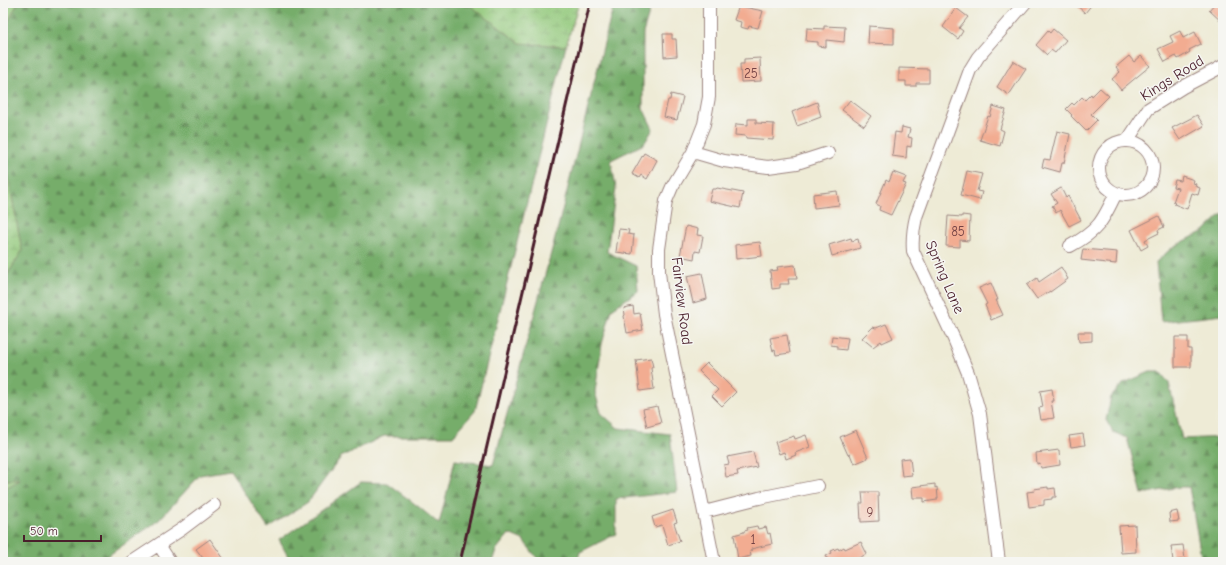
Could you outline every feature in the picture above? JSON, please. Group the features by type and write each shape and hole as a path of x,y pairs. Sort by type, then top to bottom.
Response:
{"street":[{"name":"Fairview Road","path":"710,3 709,97 704,124 693,152 672,187 666,201 659,249 659,272 664,314 714,562"},
{"name":"Spring Lane","path":"999,562 980,414 968,373 954,339 913,251 912,240 916,218 970,70 978,57 1025,3"},
{"name":"Kings Road","path":"1127,141 1148,109 1223,66"},
{"path":"1118,142 1135,142 1143,146 1149,153 1152,160 1152,173 1147,185 1141,190 1133,194 1116,193 1108,188 1102,180 1099,172 1100,162 1103,154 1109,146 1118,142"},
{"path":"693,152 724,161 768,167 797,163 828,154"},
{"path":"1070,246 1084,238 1099,225 1116,193"},
{"path":"704,512 759,498 818,486"},
{"path":"132,562 159,545 214,505"},
{"path":"159,545 170,562"}],"green space":[{"path":"3,3 18,3 3,31"},
{"path":"18,3 467,3 520,43 566,46 475,411 453,436 384,436 341,457 308,502 268,528 230,470 200,475 159,520 99,562 3,562 3,489 20,480 3,480 3,282 22,251 3,149 3,31"},
{"path":"467,3 579,3 566,46 520,43"},
{"path":"614,3 652,3 643,33 643,108 653,129 644,144 611,160 616,188 607,252 636,266 638,291 612,309 602,344 595,392 601,413 618,428 670,434 677,492 616,499 616,534 580,552 577,562 540,562 523,540 509,534 496,550 492,562 291,562 279,540 361,482 387,483 439,524 455,460 493,465 557,231"},
{"path":"3,149 22,251 3,282"},
{"path":"1223,213 1223,315 1161,322 1156,262 1173,247 1204,231"},
{"path":"1150,372 1160,372 1169,383 1182,439 1223,437 1223,562 1202,562 1189,487 1179,487 1142,494 1127,438 1113,432 1106,420 1111,397 1124,383"},
{"path":"3,480 20,480 3,489"}],"building":[{"path":"1074,3 1093,3 1085,13"},
{"path":"1215,3 1223,3 1223,23 1209,10"},
{"path":"739,6 763,11 758,28 749,26 748,29 740,27 741,22 734,20"},
{"path":"956,8 968,17 959,28 963,31 958,39 943,27"},
{"path":"824,26 845,27 844,42 826,40 826,47 818,46 818,42 806,41 807,28 824,29"},
{"path":"869,26 894,28 894,44 868,43"},
{"path":"1053,29 1066,40 1055,53 1051,50 1047,55 1036,45 1048,31 1050,33"},
{"path":"1180,31 1183,38 1195,32 1201,44 1189,50 1190,52 1178,59 1176,56 1165,62 1158,49 1173,42 1170,36"},
{"path":"663,34 672,34 672,39 676,39 677,56 664,57"},
{"path":"1129,56 1134,62 1141,56 1150,66 1121,90 1112,79 1120,72 1116,67"},
{"path":"760,58 761,81 741,82 740,64 744,64 744,59"},
{"path":"1013,61 1026,69 1009,95 997,87"},
{"path":"899,68 929,69 929,83 916,83 916,86 906,86 906,81 899,81"},
{"path":"1100,88 1109,96 1091,114 1097,120 1086,131 1066,109 1072,103 1074,105 1082,97 1085,100 1091,94 1092,96"},
{"path":"671,94 683,97 677,120 664,117"},
{"path":"850,100 871,116 864,126 842,110"},
{"path":"817,102 821,117 797,126 792,112"},
{"path":"993,106 1006,110 1000,129 1004,131 1000,146 980,140"},
{"path":"1197,115 1204,126 1180,140 1172,128"},
{"path":"748,119 756,119 756,123 774,124 773,140 746,138 746,136 735,135 736,124 748,125"},
{"path":"902,127 910,129 908,137 912,138 911,147 907,146 906,158 892,156 895,132 901,133"},
{"path":"1057,131 1070,134 1064,163 1062,163 1060,172 1042,167 1044,159 1050,160"},
{"path":"644,153 657,160 647,179 641,175 639,178 632,174"},
{"path":"967,171 982,174 977,191 982,192 980,200 961,195"},
{"path":"893,172 906,177 903,183 906,184 891,215 879,210 880,206 876,204 886,180 889,182"},
{"path":"1182,176 1194,180 1193,183 1196,184 1195,186 1200,188 1198,195 1192,193 1187,209 1174,204 1175,203 1173,202 1178,188 1173,187 1175,180 1181,181"},
{"path":"717,188 743,193 740,208 709,201 712,189"},
{"path":"1061,188 1066,198 1068,196 1081,220 1069,226 1060,210 1056,213 1052,206 1057,203 1051,194"},
{"path":"837,191 839,205 814,208 813,194"},
{"path":"962,215 970,216 969,241 960,240 960,247 946,246 948,216 962,217"},
{"path":"1159,216 1164,227 1158,230 1159,233 1145,240 1148,246 1141,250 1131,230"},
{"path":"686,226 698,229 697,235 703,236 700,252 695,251 694,259 680,256"},
{"path":"619,229 629,230 628,234 634,235 632,254 616,252"},
{"path":"851,238 852,241 858,239 860,248 832,256 829,245"},
{"path":"760,242 762,256 736,259 735,245"},
{"path":"1083,249 1117,252 1116,264 1081,260"},
{"path":"795,265 797,279 788,279 789,284 780,284 780,288 772,289 770,271 778,270 777,267"},
{"path":"1061,267 1068,279 1037,299 1027,285 1037,278 1039,282"},
{"path":"702,273 707,299 693,303 687,276"},
{"path":"991,283 998,300 996,300 1003,315 991,320 985,305 987,304 979,288"},
{"path":"633,306 634,314 640,313 643,330 627,333 624,308"},
{"path":"886,324 893,338 882,343 881,341 873,347 862,338 873,327 876,328"},
{"path":"1078,332 1092,332 1092,341 1079,342"},
{"path":"787,335 790,353 776,355 775,350 773,351 770,338"},
{"path":"832,336 848,338 846,350 837,349 837,346 831,345"},
{"path":"1175,337 1188,337 1188,349 1191,349 1191,367 1175,367"},
{"path":"651,358 654,389 640,391 636,360"},
{"path":"707,363 736,392 722,406 712,396 718,390 699,371"},
{"path":"1052,389 1054,401 1051,401 1054,418 1041,420 1039,408 1043,407 1040,391"},
{"path":"657,406 661,423 647,427 643,409"},
{"path":"856,430 868,458 854,464 840,437"},
{"path":"1083,434 1085,445 1071,447 1069,436"},
{"path":"806,435 810,447 795,453 796,455 786,459 784,452 779,454 775,442 794,436 795,439"},
{"path":"1059,450 1060,465 1041,468 1040,463 1037,464 1036,453"},
{"path":"753,452 757,467 737,471 738,475 726,477 724,465 729,464 727,457"},
{"path":"910,458 912,475 902,476 900,459"},
{"path":"935,484 935,488 937,487 937,500 924,502 924,498 913,498 912,487"},
{"path":"1048,487 1048,489 1055,488 1056,497 1044,500 1044,505 1029,507 1027,492 1035,491 1034,489"},
{"path":"862,492 878,492 879,521 861,522 860,503 863,503"},
{"path":"673,510 677,522 674,523 680,541 668,545 662,525 655,527 652,517"},
{"path":"1177,511 1179,521 1170,522 1169,513"},
{"path":"1135,525 1136,552 1121,553 1119,526"},
{"path":"757,526 758,529 766,527 768,534 770,533 772,544 751,549 751,556 738,559 734,535 748,530 747,528"},
{"path":"210,539 226,562 206,562 196,549"},
{"path":"861,542 867,554 850,562 829,562 826,556 832,553 831,551 838,548 839,550 844,547 845,549"},
{"path":"1183,545 1185,559 1173,561 1171,546"}],"waterway":[{"path":"539,3 544,3"}],"railway":[{"path":"460,562 590,3"}]}
